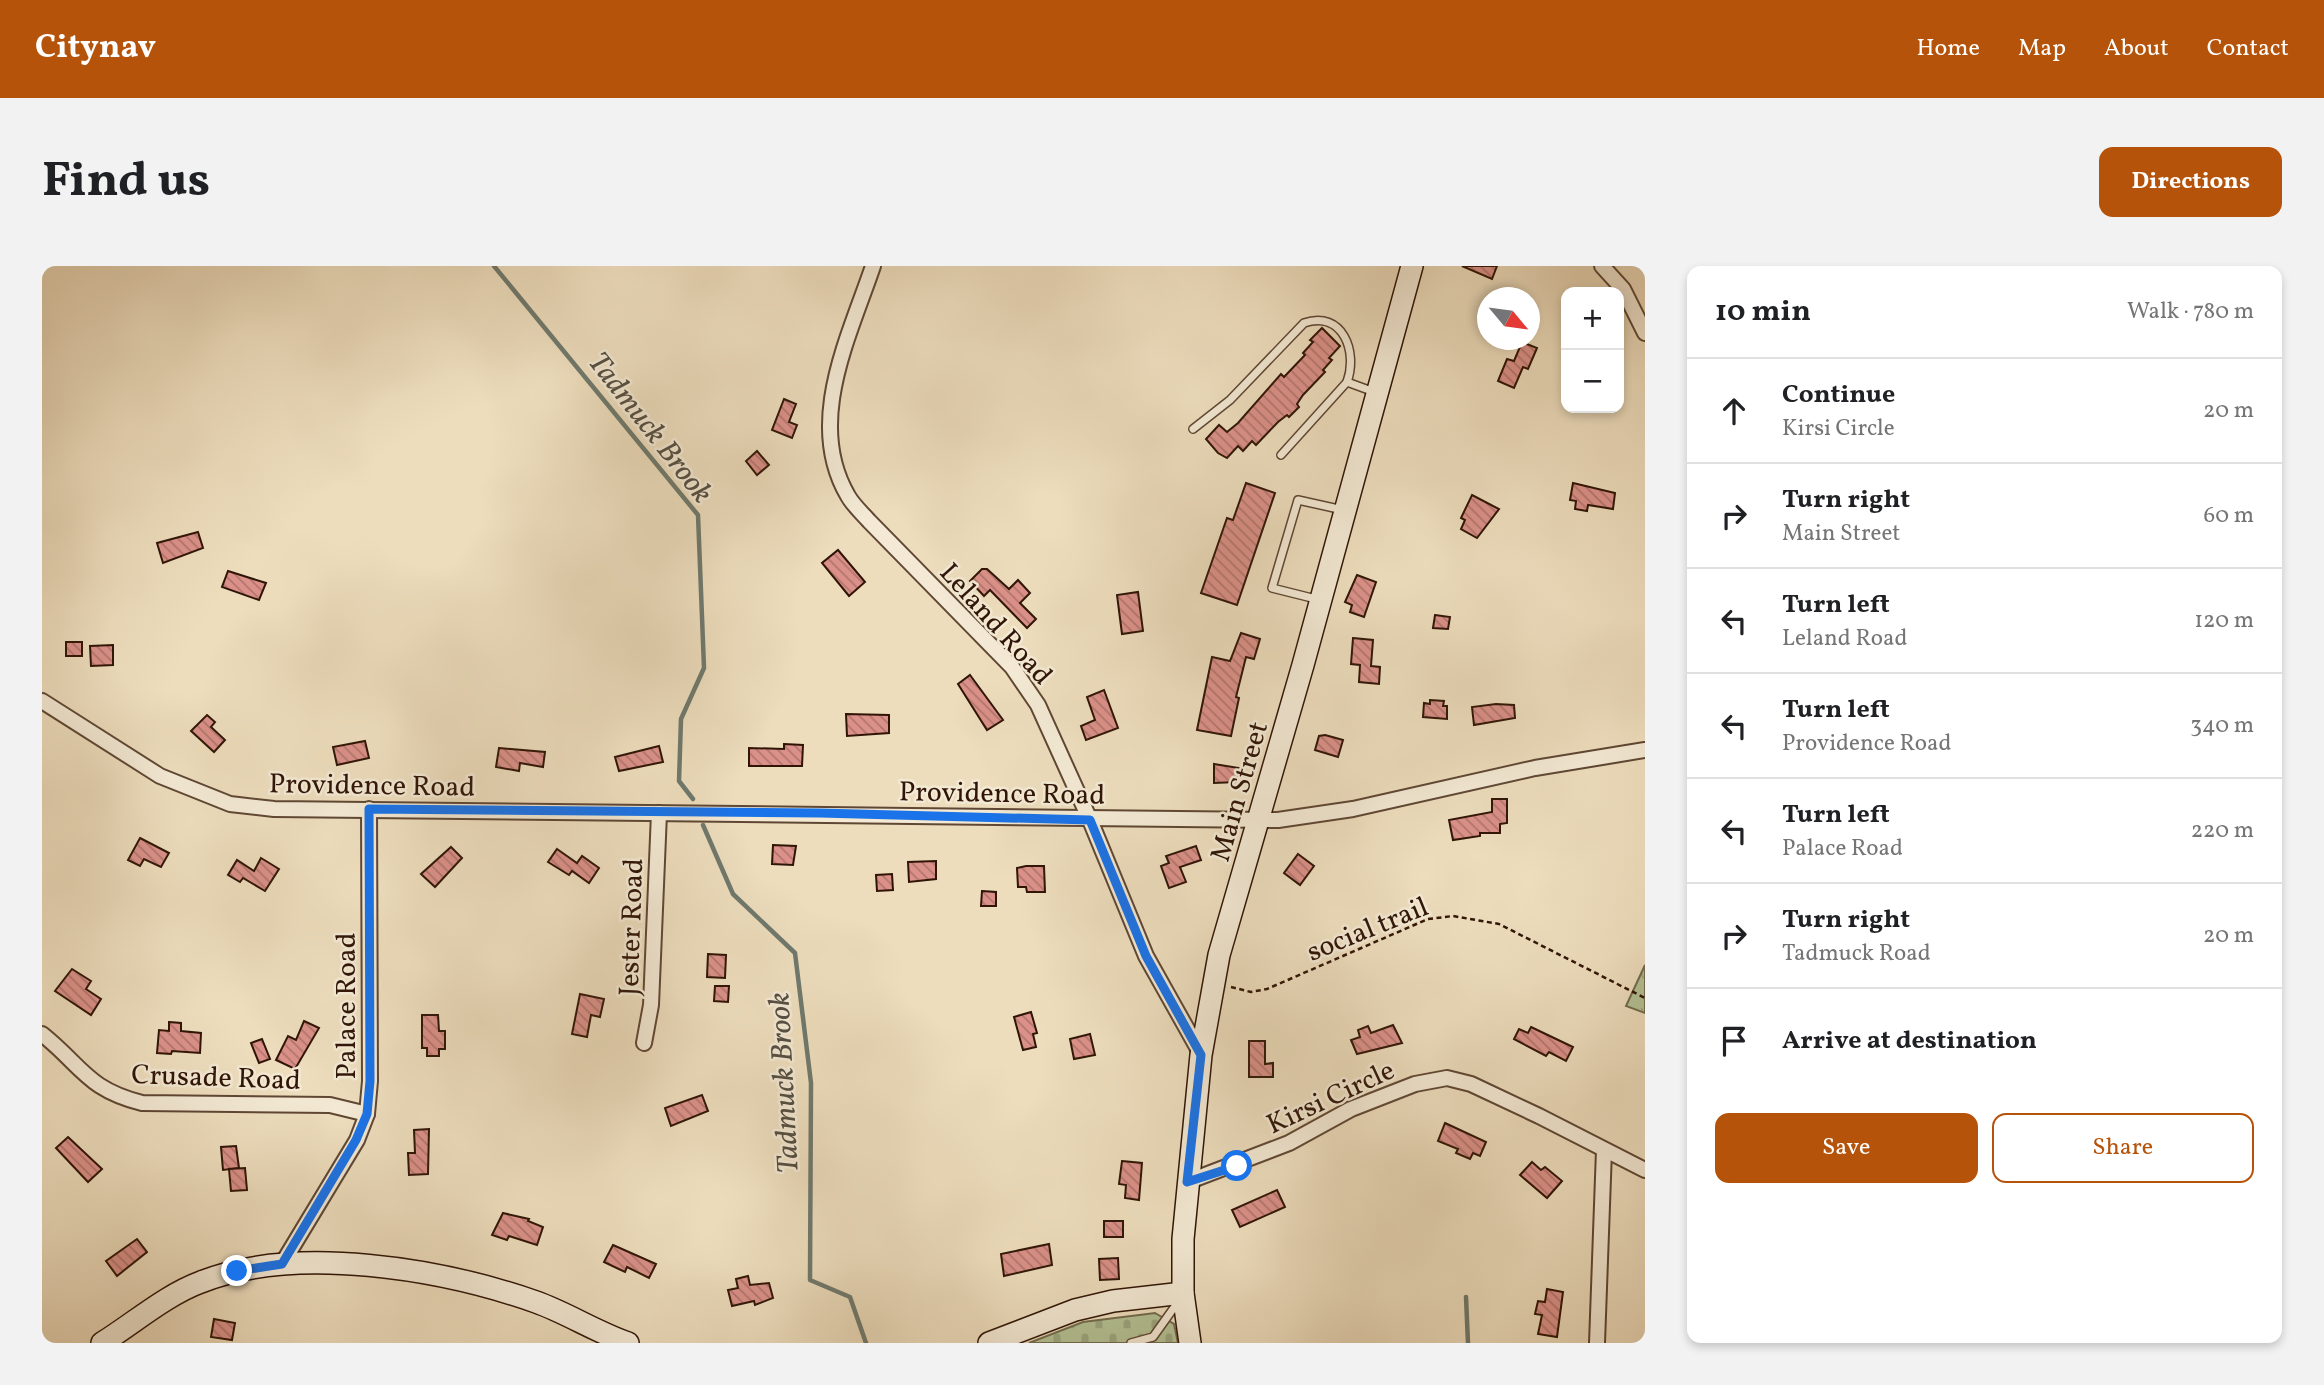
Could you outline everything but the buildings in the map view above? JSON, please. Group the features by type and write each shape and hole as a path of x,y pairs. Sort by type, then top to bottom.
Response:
{"main road":[{"name":"Main Street","path":"1189,1343 1183,1293 1187,1182 1201,1055 1219,956 1412,266"},
{"path":"102,1343 200,1282 237,1271 282,1264 368,1265 476,1284 536,1302 628,1343"},
{"path":"989,1343 1075,1310 1113,1301 1183,1293"}],"street":[{"name":"Leland Road","path":"873,266 832,393 830,424 838,471 848,496 869,521 1012,667 1038,705 1090,820 1146,956 1201,1055"},
{"path":"1602,266 1640,308 1645,333"},
{"name":"Providence Road","path":"42,701 160,776 230,804 274,809 1259,820 1353,809 1535,768 1645,750"},
{"name":"Palace Road","path":"282,1264 356,1140 367,1114 370,1081 369,809"},
{"name":"Jester Road","path":"644,1043 651,1005 659,813"},
{"name":"Crusade Road","path":"42,1034 112,1095 142,1103 330,1105 367,1114"},
{"name":"Kirsi Circle","path":"1187,1182 1289,1143 1351,1109 1402,1089 1447,1078 1471,1084 1645,1170"},
{"path":"1597,1343 1604,1150"}],"lane":[{"path":"1194,429 1230,400 1304,323 1314,320 1339,330 1349,342 1353,356 1347,382 1281,455"},
{"path":"1347,382 1377,393"},
{"path":"1320,600 1272,588 1298,500 1344,510"},
{"path":"1131,1343 1153,1340 1183,1293"}],"path":[{"name":"social trail","path":"1214,983 1251,992 1267,989 1428,919 1453,916 1499,924 1645,998"}],"green space":[{"path":"1645,965 1645,1013 1626,1006"},
{"path":"1155,1313 1174,1324 1178,1343 1029,1343 1083,1322"}],"waterway":[{"name":"Tadmuck Brook","path":"494,266 698,515 704,668 681,719 679,781 693,799"},
{"name":"Tadmuck Brook","path":"703,825 733,894 795,953 811,1083 810,1280 850,1297 866,1343"},
{"path":"1466,1297 1468,1343"}],"route":[{"path":"237,1271 282,1264 356,1140 367,1114 370,1081 369,809 756,812 1090,820 1146,956 1201,1055 1187,1182 1237,1166"}]}
